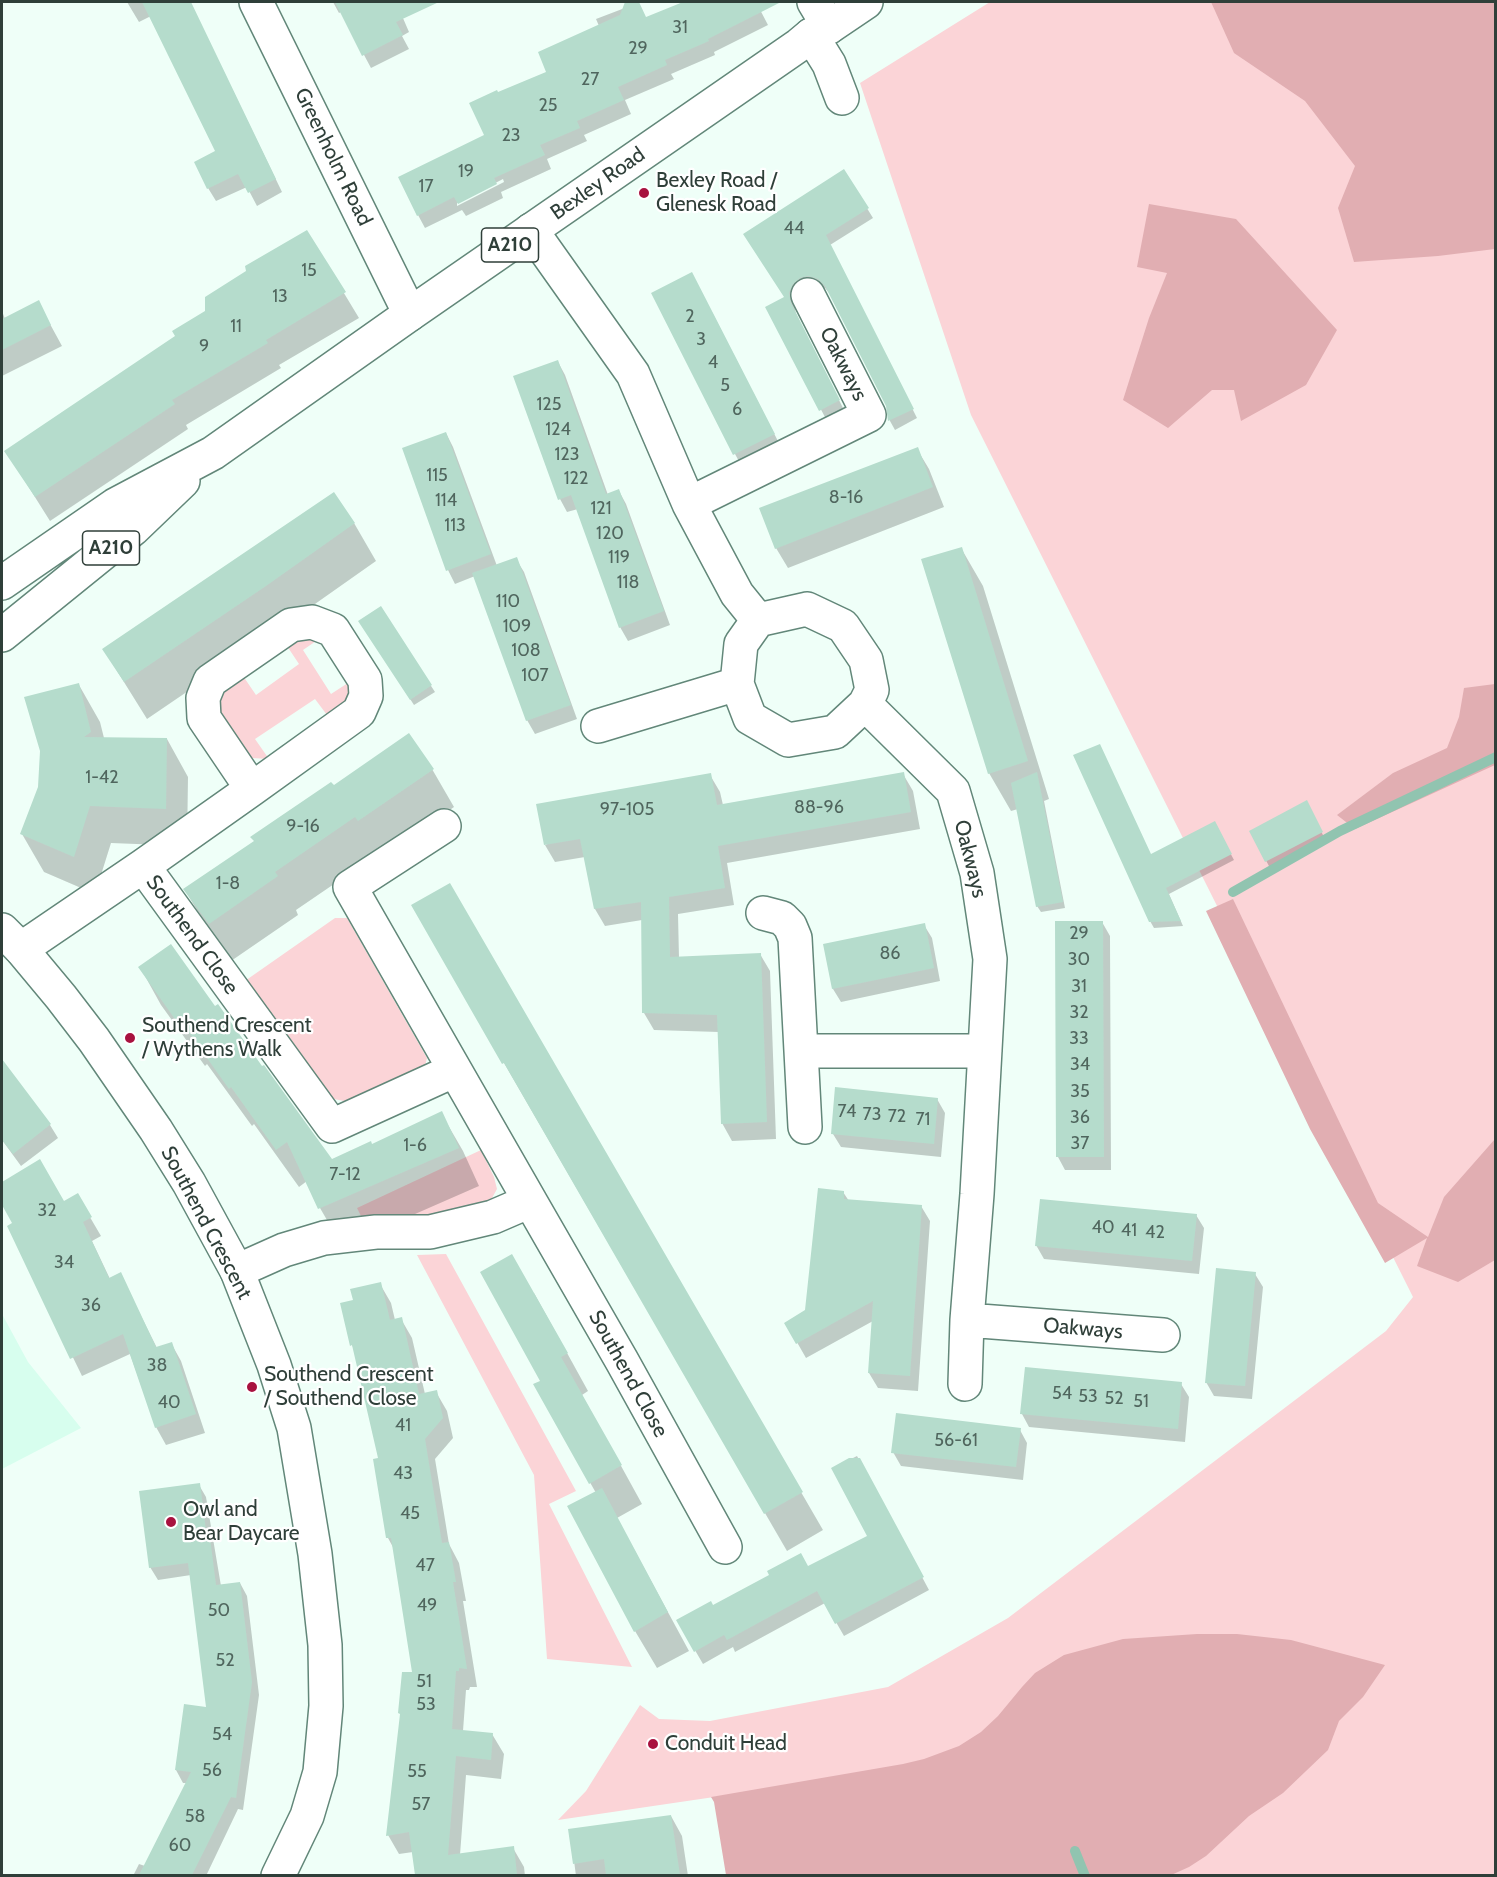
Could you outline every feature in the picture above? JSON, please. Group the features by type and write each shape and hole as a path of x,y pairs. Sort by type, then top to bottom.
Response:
{"street":[{"name":"Greenholm Road","path":"256,2 410,314"},
{"name":"Bexley Road","path":"3,577 115,505 213,453 800,45 818,21 866,2"},
{"path":"818,21 829,64 842,98"},
{"path":"531,230 633,374 689,504 737,594 758,620"},
{"name":"Oakways","path":"689,504 869,415 808,295"},
{"name":"Bexley Road","path":"2,635 134,529 213,453"},
{"path":"807,609 843,626 866,660 872,690 865,704 835,732 788,740 750,718 737,684 741,644 758,620 807,609"},
{"path":"11,940 143,866 252,789 359,712 366,696 365,680 333,630 312,622 291,625 210,681 203,698 204,718 252,789"},
{"path":"598,726 737,684"},
{"name":"Oakways","path":"865,704 953,791 977,873 990,958 965,1384"},
{"name":"Southend Close","path":"444,826 350,887 622,1361 725,1547"},
{"name":"Southend Close","path":"143,866 332,1126 455,1070"},
{"path":"763,914 782,918 790,926 795,938 806,1127"},
{"name":"Southend Crescent","path":"11,940 61,996 134,1098 189,1183 237,1271 274,1365 294,1428 315,1554 325,1645 326,1706 320,1772 307,1816 278,1875"},
{"path":"801,1051 985,1051"},
{"path":"237,1271 284,1250 324,1238 376,1232 430,1232 493,1217 530,1201"},
{"name":"Oakways","path":"967,1320 1163,1335"}],"shaded area":[{"path":"990,2 1495,2 1495,1875 732,1875 721,1796 558,1820 586,1791 640,1705 659,1719 710,1721 888,1687 1008,1618 1386,1331 1413,1297 971,415 860,83"},
{"path":"1211,2 1495,2 1495,249 1354,262 1338,208 1355,166 1305,101 1234,53"},
{"path":"1149,204 1236,219 1337,330 1306,385 1241,421 1234,390 1212,390 1168,428 1123,400 1149,318 1167,273 1137,267"},
{"path":"297,636 319,639 303,650 331,694 351,681 352,696 330,719 315,699 255,739 269,759 252,758 238,750 217,718 219,688 241,673 256,695 299,664 285,643"},
{"path":"1495,684 1495,765 1355,829 1337,815 1393,773 1447,748 1459,717 1464,688"},
{"path":"1233,899 1378,1203 1428,1237 1444,1197 1495,1139 1495,1260 1458,1282 1417,1266 1427,1238 1385,1263 1310,1129 1206,911"},
{"path":"335,918 347,918 427,1058 424,1070 344,1101 319,1096 242,983"},
{"path":"481,1150 497,1189 492,1198 482,1204 466,1210 408,1217 361,1216 357,1208"},
{"path":"446,1254 576,1491 549,1504 632,1667 547,1659 534,1475 417,1255"},
{"path":"2,1314 28,1362 81,1428 2,1469"},
{"path":"1237,1634 1291,1640 1385,1665 1363,1697 1339,1721 1328,1750 1283,1793 1249,1816 1206,1856 1189,1867 1169,1876 726,1875 714,1802 711,1797 924,1759 959,1746 981,1732 1035,1673 1064,1655 1123,1639"}],"building":[{"path":"142,2 191,2 276,179 248,193 238,174 207,189 194,162 215,151"},
{"path":"335,2 439,2 396,22 403,35 362,56"},
{"path":"625,2 639,2 646,17 683,2 781,2 708,39 709,41 665,60 667,65 618,87 624,100 577,121 580,128 540,145 545,155 494,178 497,184 458,204 454,197 417,216 398,177 484,135 469,103 546,72 538,52 620,15"},
{"path":"844,169 869,208 826,235 914,409 888,421 886,406 825,286 818,279 808,276 800,278 793,284 789,293 791,303 840,400 819,411 765,307 784,297 743,234"},
{"path":"307,230 346,292 266,340 268,343 172,400 175,404 35,497 4,451 175,336 172,331 205,311 205,297 246,271 245,266"},
{"path":"692,272 775,434 733,455 651,293"},
{"path":"39,300 51,325 2,350 2,319"},
{"path":"558,360 606,494 619,489 664,611 619,628 571,495 558,500 513,376"},
{"path":"446,432 491,554 446,571 402,448"},
{"path":"918,447 933,487 775,549 759,508"},
{"path":"334,492 355,523 124,682 102,649"},
{"path":"962,547 1028,761 988,774 921,559"},
{"path":"517,557 571,705 526,721 472,573"},
{"path":"381,606 432,685 410,700 358,621"},
{"path":"79,683 91,732 84,737 167,738 166,809 90,806 74,857 20,834 38,787 40,751 24,697"},
{"path":"409,733 434,769 358,821 355,817 275,872 278,876 209,924 183,889 254,841 250,837 331,782 334,785"},
{"path":"1100,744 1151,854 1215,821 1232,854 1166,888 1181,921 1149,922 1073,755"},
{"path":"904,772 911,812 718,846 725,888 669,897 670,957 761,953 767,1122 721,1124 717,1015 642,1013 641,902 594,909 580,839 544,845 536,804 711,773 717,805"},
{"path":"1037,772 1063,902 1036,907 1011,783"},
{"path":"1307,800 1323,832 1265,862 1249,831"},
{"path":"450,883 803,1492 764,1514 411,905"},
{"path":"1055,921 1103,921 1104,1157 1056,1157"},
{"path":"925,923 934,968 832,989 823,944"},
{"path":"171,944 215,1006 218,1004 332,1159 371,1141 372,1144 442,1111 459,1148 318,1209 287,1142 276,1150 185,1027 182,1029 138,967"},
{"path":"2,1059 51,1124 13,1154 2,1140"},
{"path":"835,1087 938,1098 934,1144 831,1134"},
{"path":"40,1159 64,1201 78,1193 92,1217 83,1222 109,1278 121,1272 156,1347 172,1342 196,1414 155,1428 123,1334 70,1359 7,1226 12,1223 2,1205 2,1182"},
{"path":"818,1188 844,1191 844,1199 922,1205 910,1376 868,1373 873,1301 796,1344 784,1323 805,1310"},
{"path":"1040,1199 1197,1214 1192,1261 1035,1246"},
{"path":"512,1254 568,1353 561,1357 622,1465 589,1484 533,1384 540,1381 480,1272"},
{"path":"1216,1268 1256,1272 1245,1386 1205,1383"},
{"path":"381,1282 390,1320 402,1317 419,1394 437,1390 443,1418 425,1439 442,1543 449,1542 467,1669 459,1668 459,1671 456,1671 452,1729 493,1733 491,1760 456,1756 448,1855 514,1846 517,1875 415,1875 409,1832 386,1836 400,1714 398,1713 402,1672 412,1672 391,1538 386,1538 373,1459 378,1458 340,1303 353,1300 350,1289"},
{"path":"1025,1367 1182,1382 1178,1429 1020,1414"},
{"path":"896,1413 1021,1428 1016,1467 891,1453"},
{"path":"849,1458 860,1458 924,1577 835,1624 817,1591 727,1640 724,1635 694,1652 676,1620 711,1601 713,1605 769,1575 767,1571 801,1553 808,1566 867,1536 831,1468"},
{"path":"200,1483 216,1585 240,1582 252,1682 236,1798 231,1797 192,1875 139,1875 191,1772 175,1770 184,1704 206,1707 188,1563 149,1568 139,1491"},
{"path":"602,1488 668,1612 634,1632 567,1506"},
{"path":"671,1815 680,1875 606,1875 604,1859 573,1864 568,1829"}],"waterway":[{"path":"1233,892 1340,831 1496,757"},
{"path":"1075,1851 1085,1876"}],"place":[{"name":"Bexley Road / Glenesk Road","path":"644,193"},
{"name":"Southend Crescent / Wythens Walk","path":"130,1038"},
{"name":"Southend Crescent / Southend Close","path":"252,1387"},
{"name":"Owl and Bear Daycare","path":"171,1522"},
{"name":"Conduit Head","path":"653,1744"}]}
